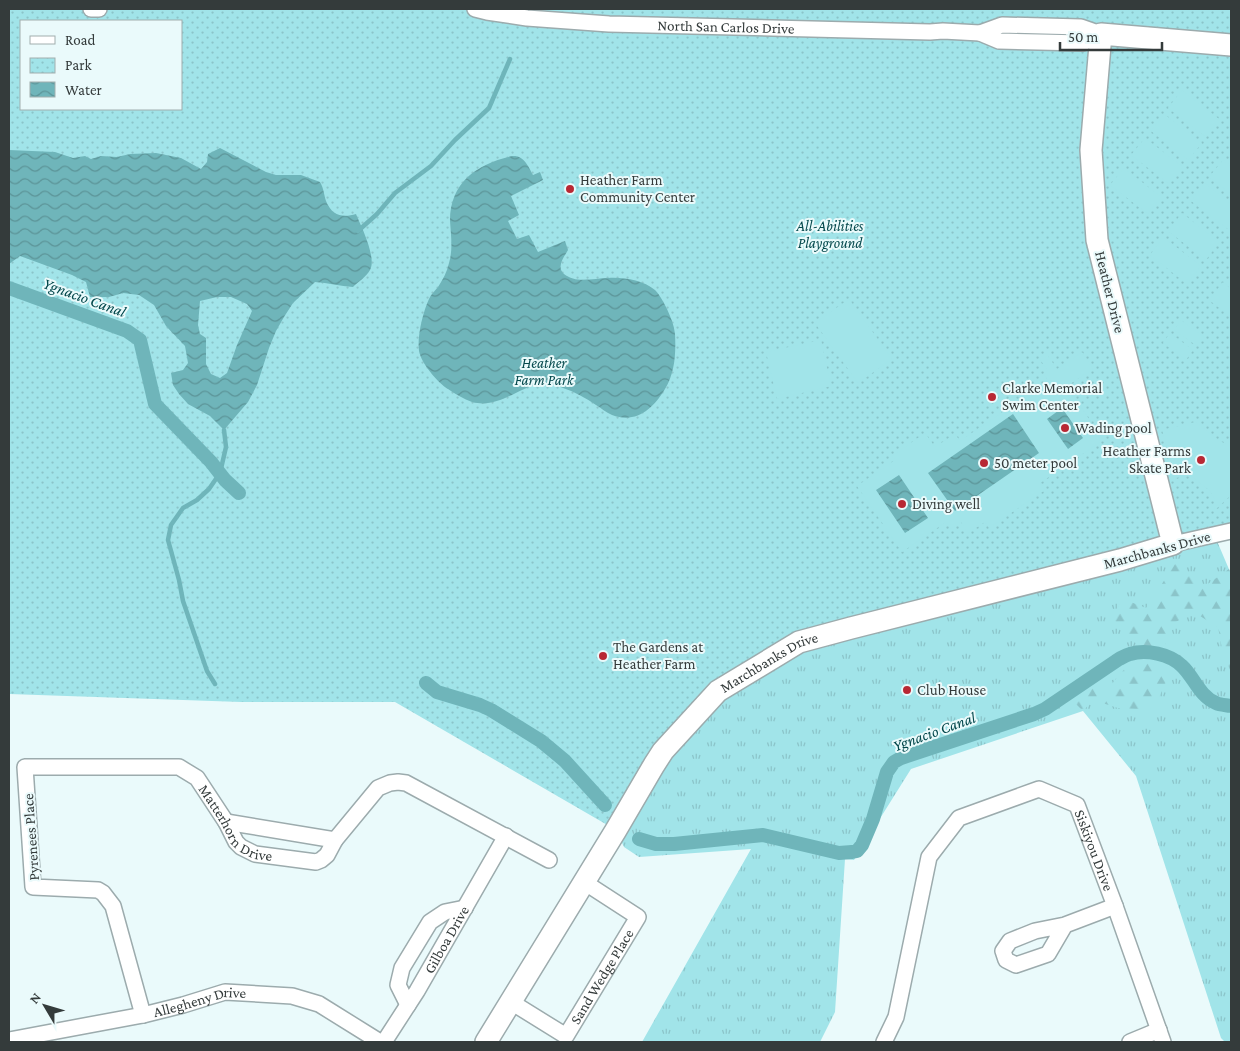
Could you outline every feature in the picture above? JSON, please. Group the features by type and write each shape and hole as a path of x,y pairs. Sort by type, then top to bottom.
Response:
{"street":[{"path":"91,9 99,9"},
{"name":"North San Carlos Drive","path":"475,9 527,18 609,24 980,33 1002,25 1081,27 1101,34 1231,45"},
{"name":"Heather Drive","path":"1101,34 1091,150 1097,240 1174,544"},
{"name":"Marchbanks Drive","path":"486,1042 663,751 718,691 799,642 1120,560 1174,544 1231,531"},
{"name":"Matterhorn Drive","path":"26,767 179,766 197,778 226,822 236,842 241,847 255,854 316,862 326,855 335,840 378,788 383,784 406,783 549,860"},
{"name":"Pyrenees Place","path":"26,767 34,887 98,890 103,893 113,906 138,1016"},
{"name":"Siskiyou Drive","path":"884,1042 896,1017 929,857 959,818 1039,789 1077,805 1161,1036"},
{"path":"226,822 335,840"},
{"name":"Gilboa Drive","path":"384,1042 408,1006 506,836"},
{"name":"Sand Wedge Place","path":"511,1002 566,1036 638,917 584,882"},
{"path":"1065,925 1114,906"},
{"path":"408,1006 398,985 402,968 430,922 445,912 466,908"},
{"name":"Allegheny Drive","path":"13,1039 138,1016 225,992 292,996 319,1004 380,1042"},
{"path":"1130,1042 1161,1036"}],"green space":[{"name":"Heather Farm Park","path":"9,9 1231,9 1231,531 851,628 718,691 616,830 395,702 241,702 9,694"},
{"path":"1182,90 1219,119 1206,137 1168,108"},
{"path":"1164,114 1202,143 1188,160 1151,131"},
{"path":"1145,138 1183,167 1169,184 1131,155"},
{"path":"1223,160 1231,166 1231,194 1209,177"},
{"path":"1124,168 1161,197 1148,214 1110,185"},
{"path":"1205,183 1231,204 1231,227 1229,230 1191,201"},
{"path":"1182,213 1219,242 1206,260 1168,231"},
{"path":"1163,237 1201,266 1187,284 1150,255"},
{"path":"1223,282 1231,289 1231,317 1209,300"},
{"path":"849,299 892,359 858,383 815,323"},
{"path":"1181,320 1204,337 1197,346 1174,330"},
{"path":"1170,333 1193,350 1186,360 1163,343"},
{"path":"821,340 831,386 777,399 766,352"},
{"path":"1082,352 1093,369 1067,386 1103,440 1040,483 1045,490 989,528 985,522 968,533 961,522 951,529 946,522 902,552 857,486 895,460 892,456 925,433 935,447 955,434 960,441 1048,381 1044,374 1048,371 1039,358 1046,353 1057,369"},
{"name":"Heather Farms Skate Park","path":"1195,422 1221,442 1231,446 1231,496 1215,510 1214,498 1210,491 1190,475 1176,478 1162,430"},
{"path":"1214,534 1231,574 1231,1042 1225,1042 1221,1038 1136,776 1083,711 911,769 854,860 845,859 835,1012 820,1042 642,1042 751,849 639,857 624,847 616,830 718,691 799,642"},
{"path":"1175,564 1205,586 1229,569 1231,574 1231,672 1223,654 1218,627 1195,613 1171,624 1164,650 1168,678 1153,710 1118,708 1093,700 1083,711 1062,690 1076,681 1111,685 1143,647 1124,636 1112,616 1123,599 1146,608"}],"water":[{"path":"220,148 266,172 276,175 301,175 320,182 331,210 342,216 356,214 368,242 372,265 365,277 353,287 315,282 293,303 276,331 257,385 248,402 224,430 210,416 188,404 173,385 171,373 183,370 188,363 185,346 166,326 154,305 139,295 123,293 109,297 90,297 86,282 20,256 9,264 9,150 55,152 73,158 85,156 91,159 101,156 117,157 130,154 156,153 181,158 201,169 207,162 208,154","holes":["217,297 231,297 247,304 252,311 227,373 220,378 211,374 206,364 206,338 200,334 198,325 200,301"]},
{"path":"512,156 523,159 533,175 540,172 543,180 511,196 519,215 508,221 517,239 529,235 538,252 565,241 568,250 561,265 564,274 580,280 614,278 639,282 655,290 666,307 675,334 673,370 660,396 643,413 629,418 612,415 576,393 552,384 532,386 490,403 472,402 444,386 430,372 420,356 419,338 425,310 429,299 442,281 450,258 451,207 460,185 477,170 499,159"},
{"name":"Wading pool","path":"1062,408 1083,438 1068,449 1047,419"},
{"name":"50 meter pool","path":"1013,414 1039,453 955,511 928,473"},
{"name":"Diving well","path":"899,475 928,518 905,533 876,490"}],"waterway":[{"path":"358,231 377,214 395,193 431,166 489,108 510,59"},
{"name":"Ygnacio Canal","path":"9,288 127,331 140,340 155,404 239,493"},
{"path":"215,684 207,671 183,601 168,540 171,525 183,508 197,500 209,489 220,473 226,447 224,430"},
{"name":"Ygnacio Canal","path":"639,839 656,844 674,844 763,835 839,853 857,851 862,845 873,819 887,772 894,762 1045,709 1119,659 1130,654 1150,652 1171,658 1186,670 1205,696 1218,704 1231,706"},
{"name":"Ygnacio Canal","path":"426,683 437,692 491,710 541,741 565,761 605,805"}],"place":[{"name":"Heather Farm Community Center","path":"570,189"},
{"name":"Clarke Memorial Swim Center","path":"992,397"},
{"name":"Wading pool","path":"1065,428"},
{"name":"Heather Farms Skate Park","path":"1201,460"},
{"name":"50 meter pool","path":"984,463"},
{"name":"Diving well","path":"902,504"},
{"name":"The Gardens at Heather Farm","path":"603,656"},
{"name":"Club House","path":"907,690"}],"park label":[{"name":"All-Abilities Playground","path":"830,234"}]}
